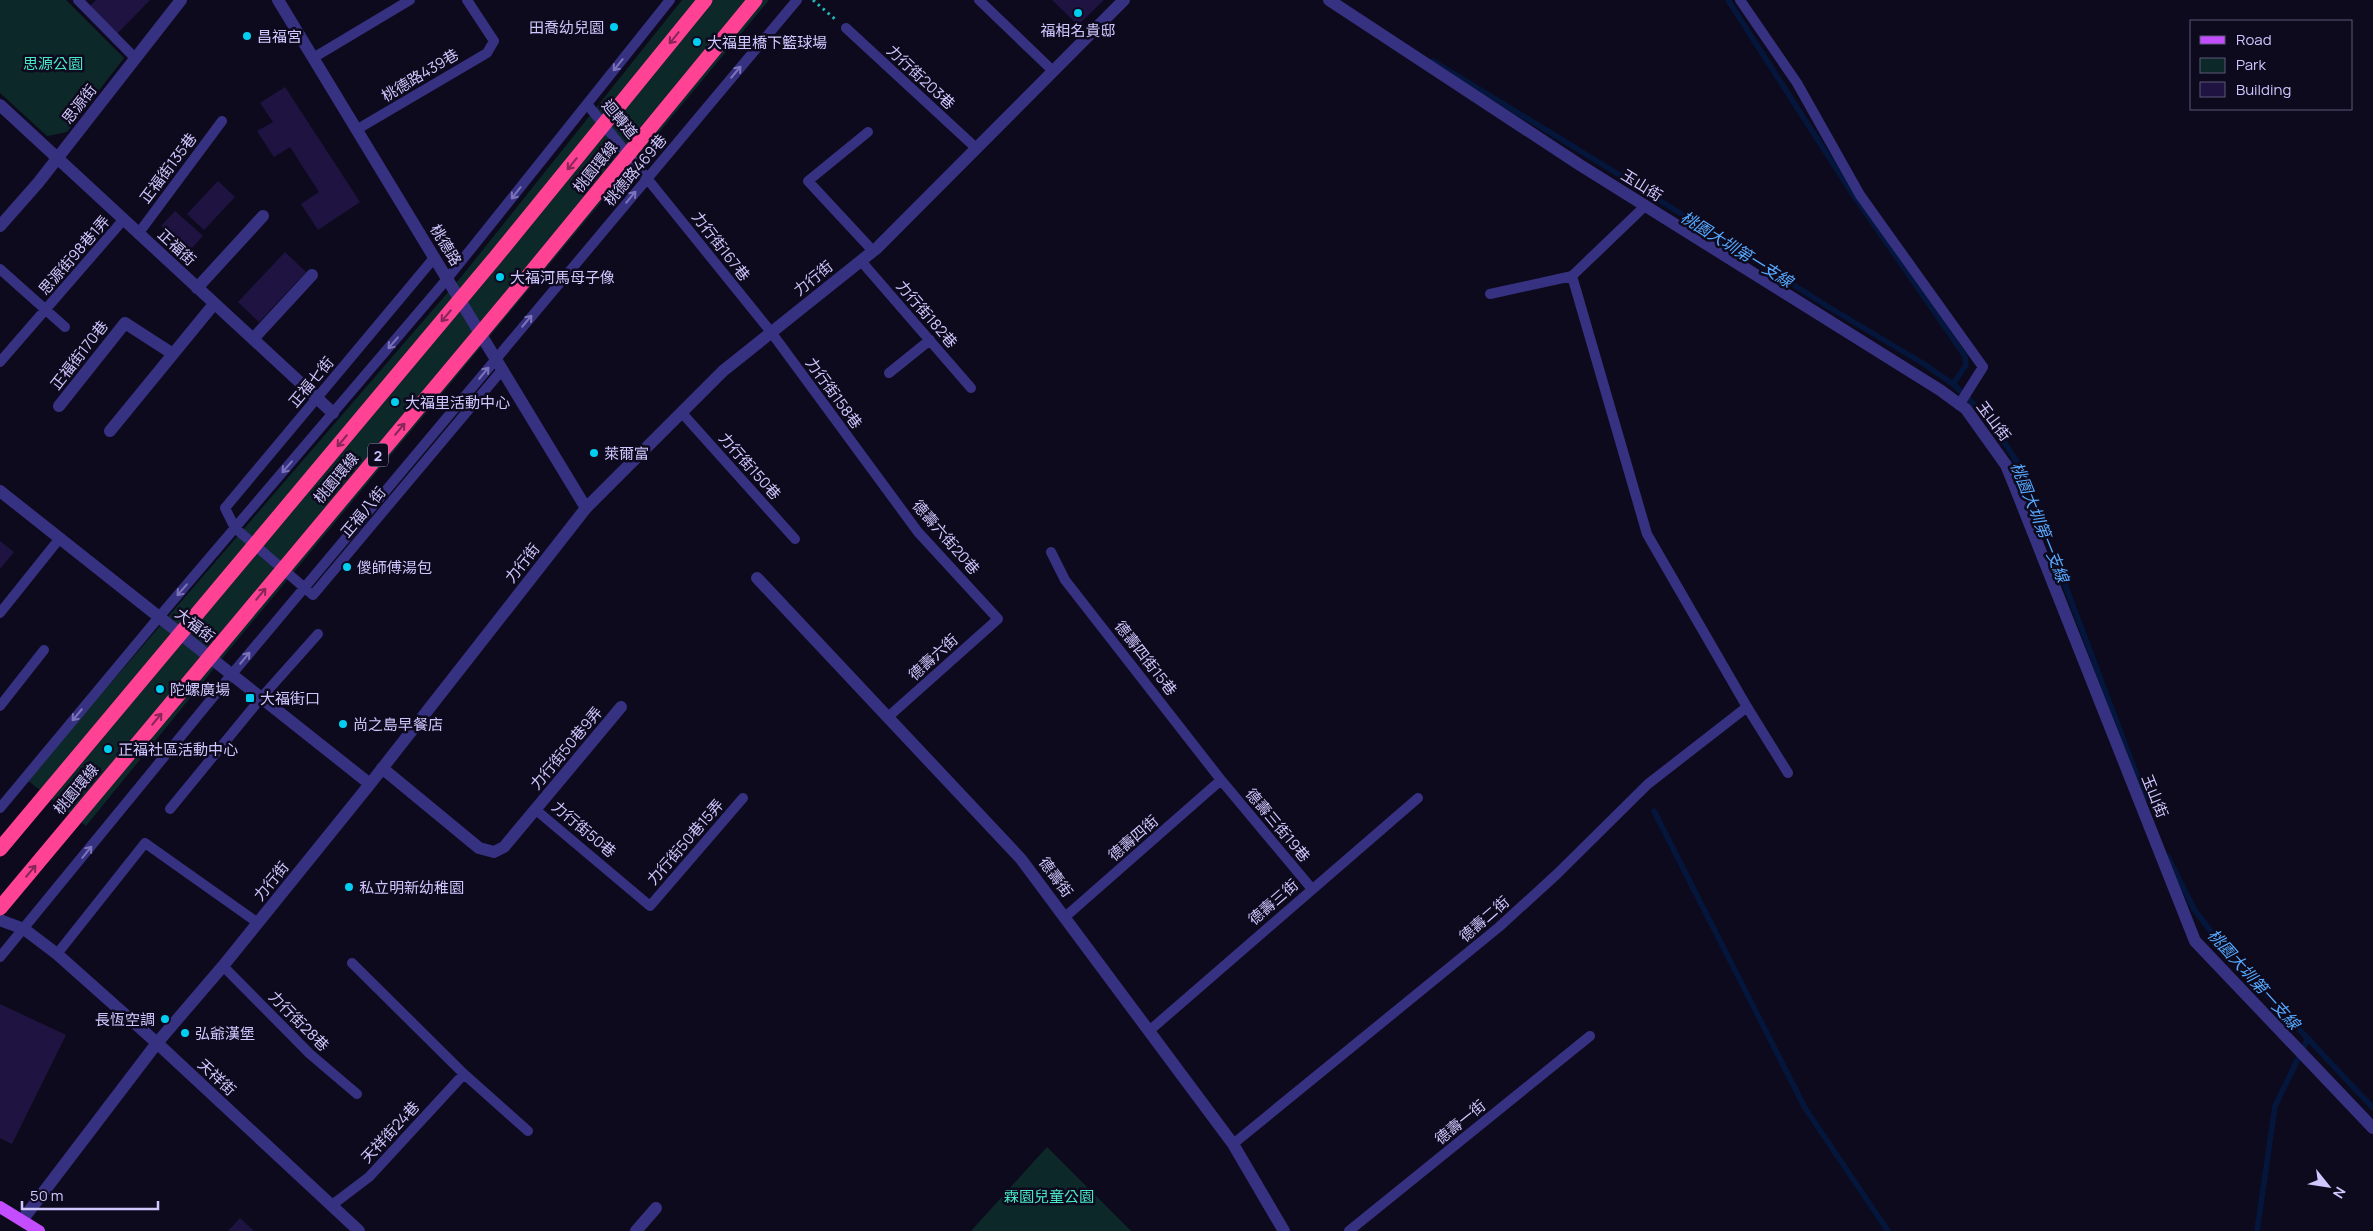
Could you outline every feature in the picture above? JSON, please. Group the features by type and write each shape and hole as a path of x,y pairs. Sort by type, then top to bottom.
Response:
{"highway":[{"name":"桃園環線","path":"0,849 495,258 705,0"},
{"name":"桃園環線","path":"0,908 756,0"}],"main road":[{"path":"0,1207 23,1219 39,1231"}],"street":[{"name":"思源街","path":"0,226 58,158 181,0"},
{"name":"桃德路","path":"278,0 586,508"},
{"name":"力行街","path":"23,1219 157,1043 223,966 370,784 586,508 723,371 873,250 1124,0"},
{"name":"玉山街","path":"1329,0 1365,22 1466,92 1940,390 1966,409 2006,465 2016,487 2195,941 2373,1128"},
{"name":"正福街","path":"0,104 333,413"},
{"path":"197,288 262,216"},
{"path":"253,339 312,274"},
{"path":"110,431 214,304"},
{"name":"正福街170巷","path":"60,406 125,322 173,354"},
{"name":"大福街","path":"0,491 370,784"},
{"name":"德壽街","path":"757,578 1021,859 1233,1144 1284,1231"},
{"name":"力行街50巷9弄","path":"536,810 621,707"},
{"name":"力行街50巷","path":"382,768 479,848 494,852 504,847 536,810"},
{"name":"天祥街","path":"0,920 24,929 57,954 157,1043 359,1231"},
{"path":"636,1231 656,1208"}],"lane":[{"path":"78,0 136,59"},
{"path":"313,58 410,0"},
{"name":"桃德路439巷","path":"356,130 487,53 494,41 467,0"},
{"path":"0,808 159,617 447,280 670,0"},
{"name":"桃德路469巷","path":"499,364 648,177 797,0"},
{"path":"979,0 1053,71"},
{"path":"1740,0 1796,83 1860,195 1983,366 1959,405"},
{"name":"力行街203巷","path":"846,28 976,148"},
{"name":"迴轉道","path":"587,104 648,177"},
{"name":"正福街135巷","path":"138,234 222,121"},
{"path":"868,132 808,181 873,250"},
{"name":"力行街167巷","path":"648,177 771,332"},
{"path":"1490,294 1572,276 1645,206"},
{"name":"思源街98巷1弄","path":"0,362 124,219"},
{"name":"正福七街","path":"235,528 225,508 434,258"},
{"name":"力行街182巷","path":"860,261 971,388"},
{"path":"0,269 65,327"},
{"path":"1572,276 1646,534 1747,707 1788,773"},
{"name":"力行街158巷","path":"771,332 874,472"},
{"path":"889,373 930,340"},
{"name":"正福八街","path":"304,588 312,595 499,364"},
{"name":"力行街150巷","path":"682,413 795,539"},
{"name":"德壽六街20巷","path":"874,472 918,532 998,619"},
{"path":"0,957 304,588 235,528"},
{"path":"0,613 60,538"},
{"name":"德壽四街15巷","path":"1051,552 1066,580 1221,780"},
{"name":"德壽六街","path":"888,717 998,619"},
{"path":"170,809 261,698 318,634"},
{"path":"0,706 44,650"},
{"name":"德壽二街","path":"1233,1144 1499,927 1557,874 1648,784 1747,707"},
{"name":"德壽三街19巷","path":"1221,780 1312,888"},
{"name":"德壽四街","path":"1065,917 1221,780"},
{"name":"力行街50巷15弄","path":"650,906 743,798"},
{"name":"德壽三街","path":"1149,1031 1418,798"},
{"name":"力行街50巷","path":"536,810 650,906"},
{"path":"57,954 144,843 258,923"},
{"path":"352,963 464,1074 528,1131"},
{"name":"力行街28巷","path":"223,966 310,1054 357,1094"},
{"name":"德壽一街","path":"1350,1231 1590,1036"},
{"name":"天祥街24巷","path":"332,1205 369,1177 464,1074"}],"path":[{"path":"814,0 846,28"}],"green space":[{"name":"思源公園","path":"0,0 66,0 124,58 67,132 47,136 0,93"},
{"path":"682,0 769,0 229,650 86,826 27,780 462,276"},
{"name":"霖園兒童公園","path":"1047,1147 1131,1231 971,1231"}],"building":[{"path":"96,0 150,0 115,36 87,9"},
{"name":"福相名貴邸","path":"1052,0 1104,0 1078,25"},
{"path":"285,87 360,202 318,230 301,204 319,192 290,147 274,157 257,131 273,122 260,103"},
{"path":"218,181 235,197 204,230 187,214"},
{"path":"175,211 203,236 189,251 161,226"},
{"path":"285,252 306,272 259,322 238,302"},
{"path":"0,541 14,552 0,569"},
{"path":"0,1004 66,1035 12,1144 0,1138"},
{"path":"240,1218 254,1231 228,1231"}],"waterway":[{"path":"1728,0 1852,193 1965,356 1966,365 1953,384"},
{"name":"桃園大圳第一支線","path":"1433,61 1618,174 1827,306 1924,364 1953,384 1990,420 2022,470 2145,797"},
{"path":"1654,811 1805,1108 1888,1231"},
{"name":"桃園大圳第一支線","path":"2168,857 2194,909 2225,950 2373,1108"},
{"path":"2257,1231 2275,1106 2308,1038"}],"place":[{"name":"福相名貴邸","path":"1078,13"},
{"name":"田喬幼兒園","path":"614,27"},
{"name":"昌福宮","path":"247,36"},
{"name":"大福里橋下籃球場","path":"697,42"},
{"name":"大福河馬母子像","path":"500,277"},
{"name":"大福里活動中心","path":"395,402"},
{"name":"萊爾富","path":"594,453"},
{"name":"儍師傅湯包","path":"347,567"},
{"name":"陀螺廣場","path":"160,689"},
{"name":"大福街口","path":"250,698"},
{"name":"尚之島早餐店","path":"343,724"},
{"name":"正福社區活動中心","path":"108,749"},
{"name":"私立明新幼稚園","path":"349,887"},
{"name":"長恆空調","path":"165,1019"},
{"name":"弘爺漢堡","path":"185,1033"}]}
